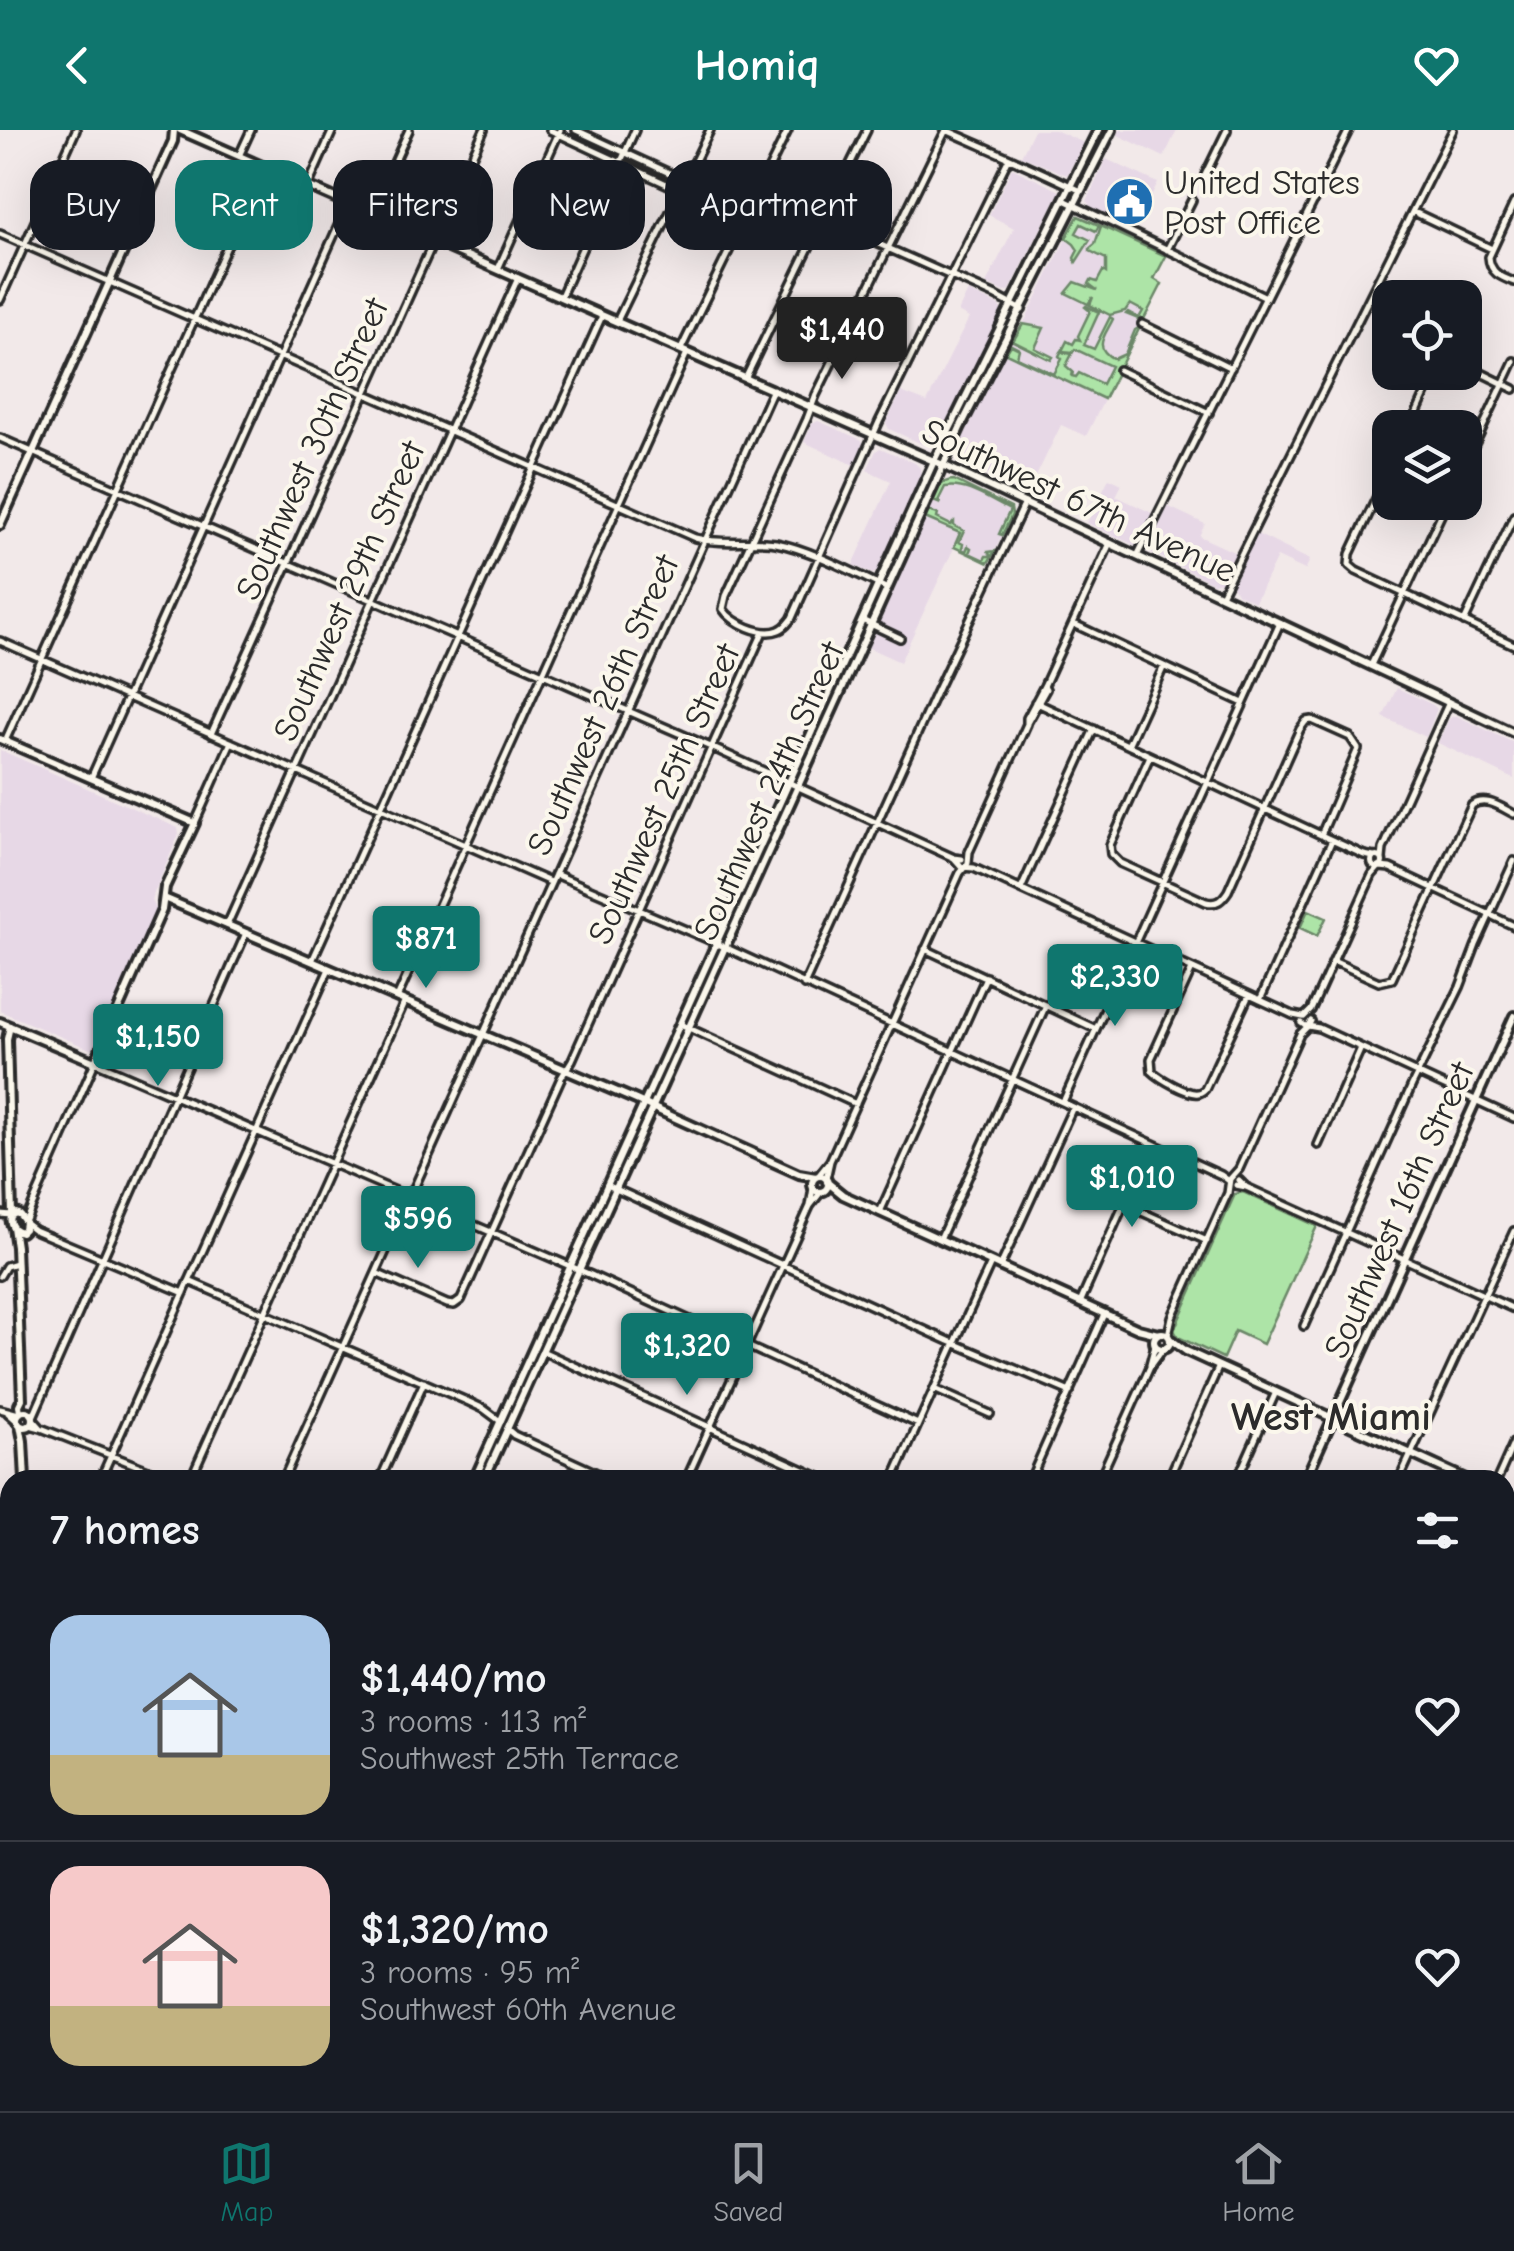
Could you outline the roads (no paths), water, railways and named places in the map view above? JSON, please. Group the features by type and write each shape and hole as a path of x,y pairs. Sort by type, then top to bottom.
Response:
{"main road":[{"name":"Southwest 67th Avenue","path":"177,130 249,160"},
{"path":"0,525 177,130"},
{"name":"Southwest 24th Street","path":"489,1470 888,589 1012,304 1098,130"},
{"name":"Southwest 24th Street","path":"478,1470 934,460 1022,310 1112,130"},
{"name":"Southwest 67th Avenue","path":"455,250 943,464 1514,733"},
{"path":"0,1022 95,1062 162,910 165,887 194,823 2,740"},
{"path":"164,898 644,1104 1080,1304 1138,1329 1164,1335 1186,1351 1446,1470"},
{"name":"Southwest 16th Street","path":"1310,1470 1514,1016"},
{"path":"10,1026 4,1061 18,1221 16,1264 26,1418 24,1470"},
{"path":"1138,1329 1160,1346 1186,1351"},
{"path":"1160,1346 1164,1335"},
{"path":"1160,1346 1164,1335"}],"street":[{"path":"0,300 76,130"},
{"path":"239,156 251,130"},
{"path":"313,175 333,130"},
{"path":"395,160 409,130"},
{"name":"Southwest 30th Street","path":"470,160 484,130"},
{"path":"550,130 614,160"},
{"path":"576,130 665,170"},
{"path":"621,160 635,130"},
{"path":"695,160 710,130"},
{"path":"773,160 788,130"},
{"path":"853,160 868,130"},
{"path":"892,240 946,130 1081,191"},
{"path":"1204,175 1227,130"},
{"path":"1137,556 1349,130"},
{"path":"1221,595 1453,130"},
{"path":"498,269 559,132"},
{"name":"Southwest 25th Street","path":"376,1272 447,1304 456,1304 462,1297 763,632 777,631 789,622 874,434 1009,158"},
{"path":"1064,200 1266,296"},
{"path":"1167,250 1192,200"},
{"path":"1514,203 1489,257 1492,269 1514,282"},
{"path":"1412,211 1492,249"},
{"path":"618,321 665,223"},
{"path":"0,234 705,540 789,546 888,589"},
{"path":"91,778 333,237"},
{"path":"2,740 226,250"},
{"name":"Southwest 30th Street","path":"211,734 430,250"},
{"path":"560,296 581,250"},
{"path":"194,1470 332,1164 466,845 731,250"},
{"path":"746,377 808,250"},
{"path":"763,632 730,618 724,609 726,596 887,250"},
{"path":"892,250 1022,310"},
{"name":"Southwest 29th Street","path":"227,926 518,278"},
{"path":"312,961 602,314"},
{"path":"1142,324 1231,368"},
{"path":"1482,429 1514,361"},
{"path":"1120,370 1209,413"},
{"path":"1482,374 1514,389"},
{"name":"Southwest 26th Street","path":"287,1470 773,389"},
{"path":"0,438 798,786 1514,1118"},
{"path":"804,985 1025,503"},
{"path":"1372,507 1348,562 1353,569 1514,645"},
{"path":"1464,622 1514,516"},
{"path":"1370,666 1438,520"},
{"path":"691,1470 1110,543"},
{"path":"862,620 900,638"},
{"path":"1063,1102 1280,622"},
{"path":"1073,624 1243,703"},
{"path":"0,641 550,882"},
{"path":"1128,745 1164,666"},
{"path":"1037,702 1514,926"},
{"path":"1164,1335 1449,702"},
{"path":"1150,756 1110,845 1117,861 1162,882 1206,902 1216,903 1228,891 1306,721 1318,721 1348,735 1358,746 1321,835"},
{"path":"1021,889 1094,729"},
{"path":"194,823 231,742"},
{"path":"1332,961 1387,982 1395,975 1468,811 1476,802 1489,802 1514,814"},
{"path":"1260,1000 1332,840"},
{"path":"1304,1326 1451,1008 1514,861"},
{"path":"554,874 953,1051 1514,1309"},
{"path":"26,1418 38,1403 246,934"},
{"path":"925,949 1096,1029"},
{"path":"104,1470 329,968"},
{"path":"1192,968 1151,1059 1151,1070 1160,1078 1200,1093 1209,1084 1249,995"},
{"path":"880,1212 986,977"},
{"path":"940,1239 1046,1005"},
{"path":"680,1024 856,1104"},
{"path":"1318,1146 1361,1047"},
{"path":"18,1221 33,1203 95,1062 579,1270 918,1424"},
{"path":"1000,1266 1073,1106"},
{"path":"1080,1304 1152,1143"},
{"path":"607,1185 1070,1392"},
{"path":"1124,1204 1207,1242"},
{"path":"0,1215 184,1293"},
{"path":"1404,1470 1514,1230"},
{"path":"897,1470 991,1262"},
{"path":"0,1276 6,1266 16,1264"},
{"path":"189,1281 484,1409 514,1436 590,1470"},
{"path":"1035,1470 1104,1314"},
{"path":"1104,1470 1160,1346"},
{"path":"534,1347 804,1470"},
{"path":"1172,1470 1218,1366"},
{"path":"384,1470 424,1382"},
{"path":"934,1389 990,1414"},
{"path":"1241,1470 1276,1392"},
{"path":"3,1410 149,1470"},
{"path":"1501,1470 1514,1442"}],"place":[{"name":"United States Post Office","path":"1129,202"}],"district":[{"name":"West Miami","path":"1331,1417"}]}
